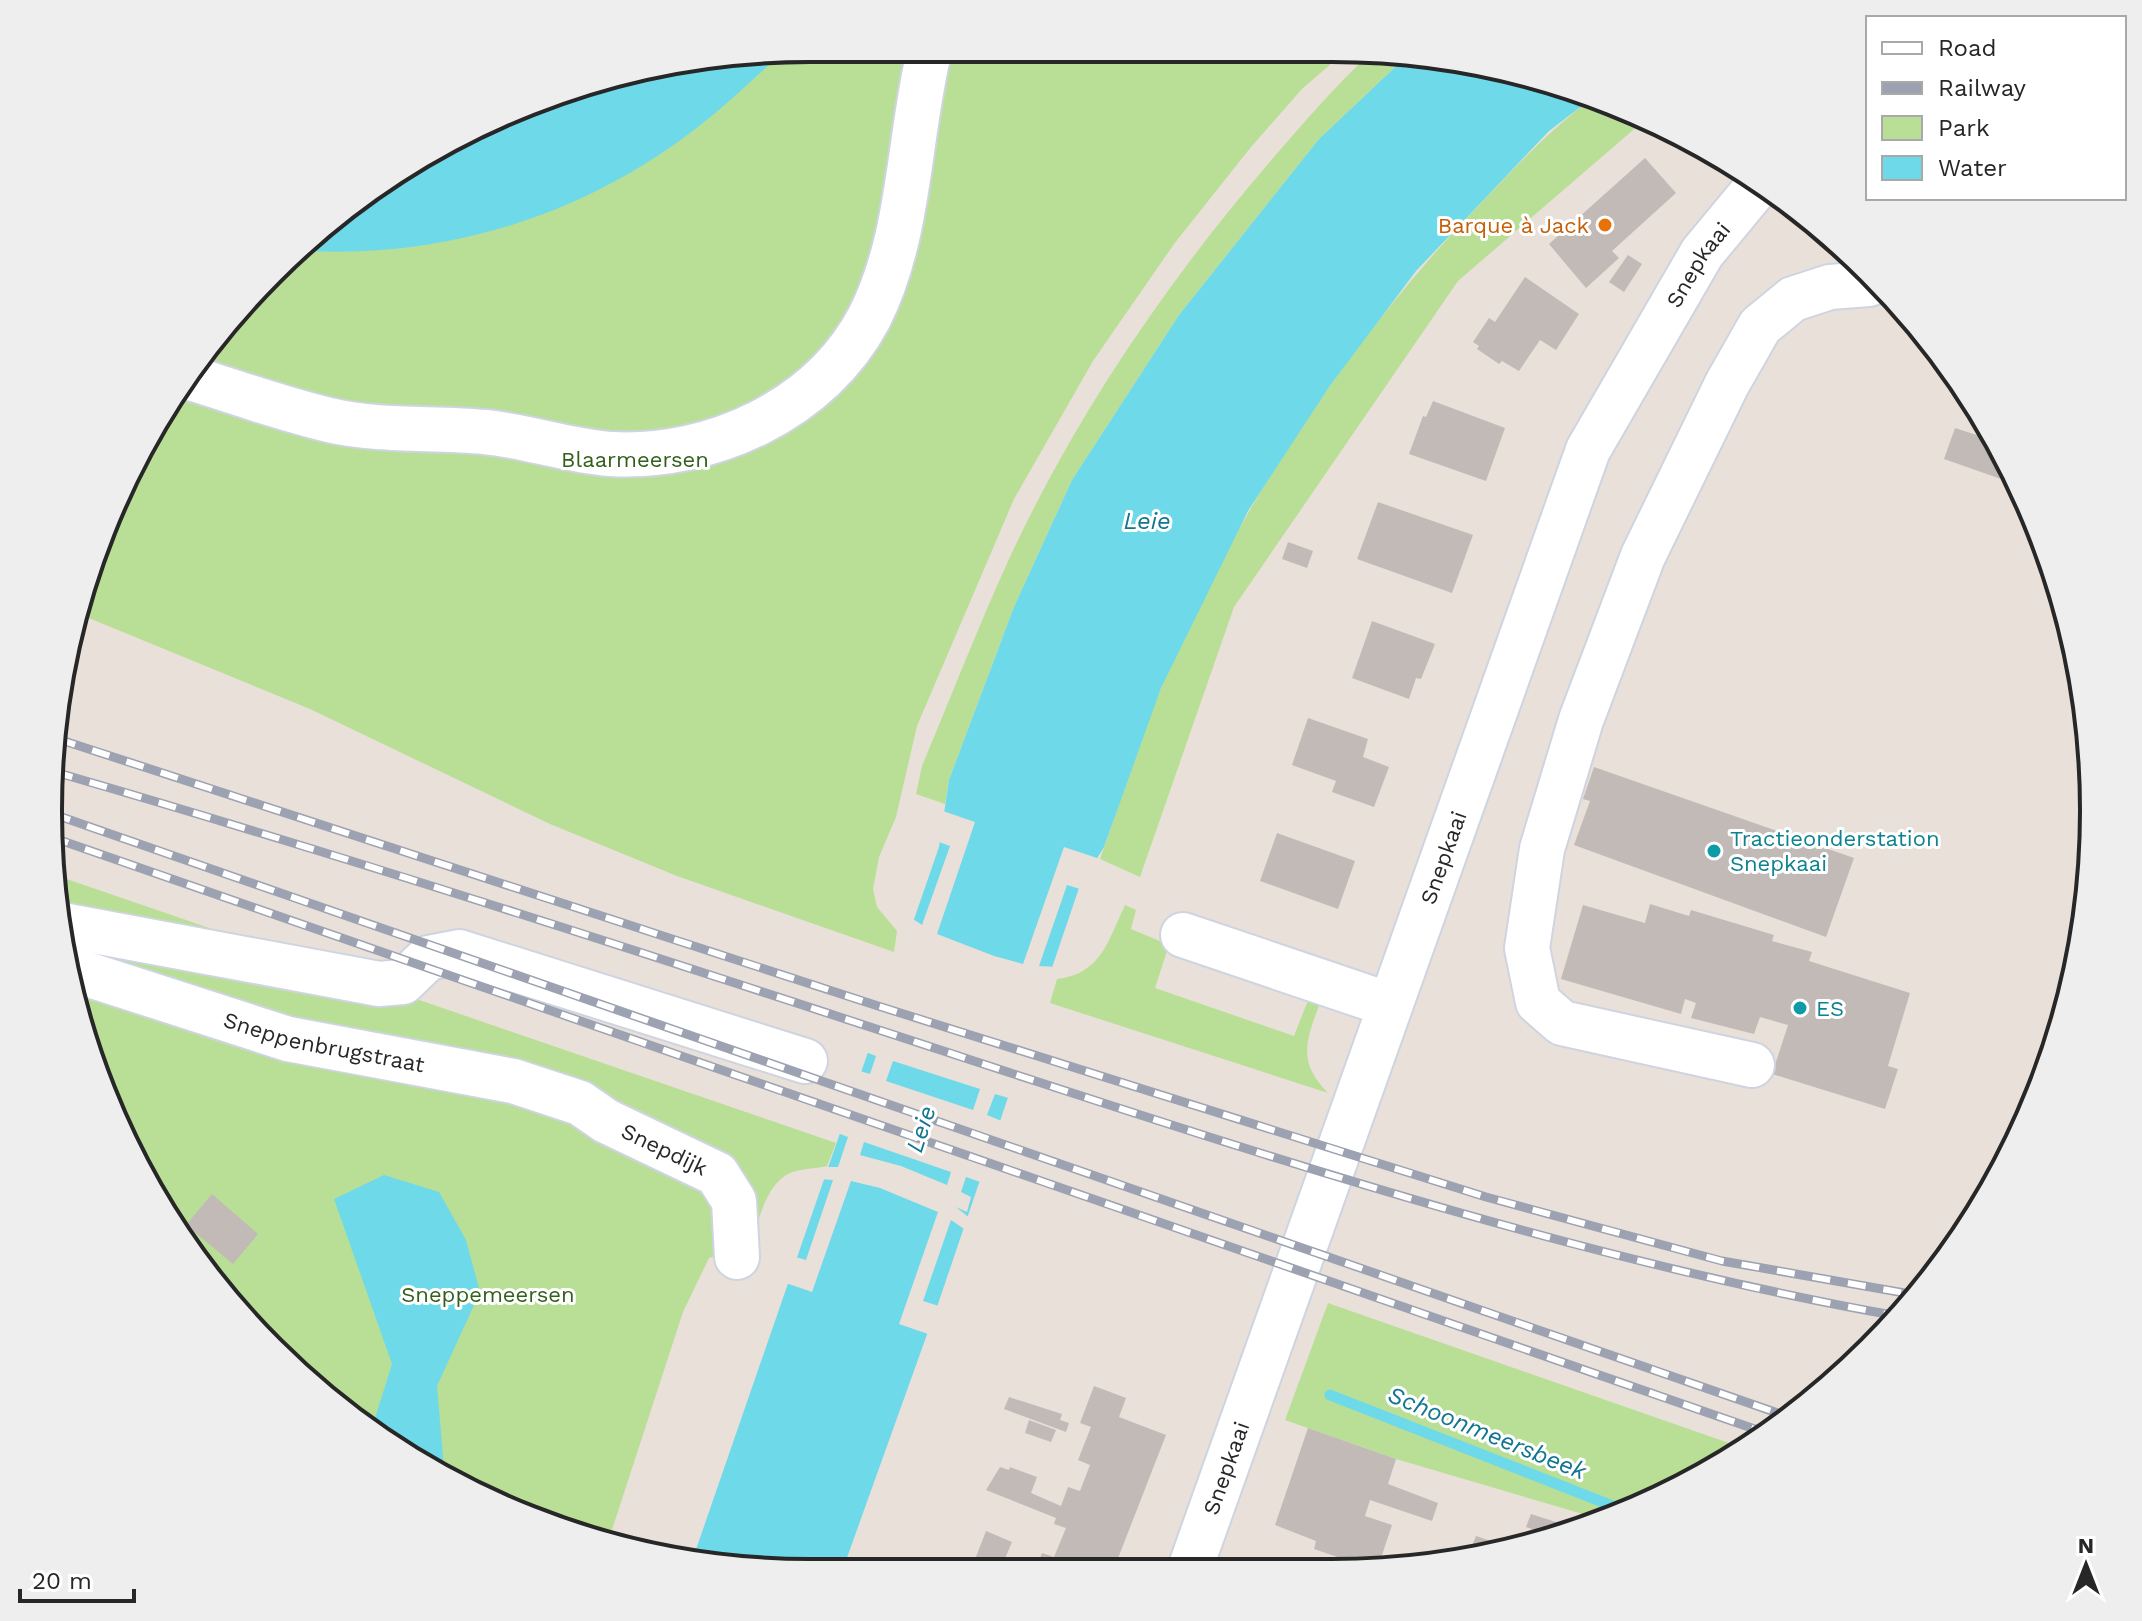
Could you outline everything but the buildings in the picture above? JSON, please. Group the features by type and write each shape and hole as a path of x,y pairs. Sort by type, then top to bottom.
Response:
{"street":[{"path":"198,381 331,421 430,431 487,432 566,449 613,454 677,448 750,426 788,408 820,384 845,356 868,318 896,245 927,62"},
{"name":"Snepkaai","path":"1193,1559 1588,450 1702,253 1753,192"},
{"path":"1752,1065 1562,1023 1538,1002 1527,948 1542,849 1581,720 1643,556 1727,384 1760,326 1793,299 1830,287 1864,284"},
{"path":"71,927 379,984 403,982 428,958 459,952 805,1061"},
{"path":"1183,935 1390,1005"},
{"name":"Sneppenbrugstraat","path":"80,972 288,1039 513,1081 580,1103"},
{"name":"Snepdijk","path":"580,1103 606,1121 717,1174 734,1201 737,1257"}],"green space":[{"name":"Blaarmeersen","path":"810,62 1333,62 1302,89 1251,147 1174,244 1093,361 1014,499 917,726 896,817 879,857 873,889 877,907 897,931 894,952 677,876 550,824 310,709 88,618 102,570 139,479 162,436 217,355 281,281 317,248 395,188 436,162 479,139 570,102 664,76 713,68"},
{"path":"1360,63 1397,65 1319,139 1179,315 1072,480 1014,607 949,780 945,804 916,794 922,766 975,636 1009,559 1066,448 1169,289 1246,190"},
{"path":"1583,106 1636,127 1458,281 1234,607 1140,877 1100,859 1161,688 1223,558 1259,495 1339,373 1383,314 1478,206"},
{"name":"Sneppemeersen","path":"66,879 836,1143 827,1166 790,1173 775,1185 764,1204 751,1243 709,1258 683,1312 611,1531 524,1502 479,1482 395,1433 317,1373 281,1340 217,1266 162,1185 139,1142 102,1051 76,957"},
{"path":"1125,905 1136,910 1131,929 1169,945 1155,988 1294,1036 1310,995 1320,1003 1307,1051 1312,1071 1328,1093 1050,1003 1057,979 1084,970 1101,954"},
{"path":"1328,1303 1730,1444 1663,1482 1584,1514 1396,1459 1285,1420"}],"water":[{"path":"769,64 691,132 643,165 592,193 538,216 483,233 426,245 367,251 314,251 395,188 479,139 570,102 617,88 713,68"},
{"name":"Leie","path":"1397,65 1478,76 1582,106 1549,131 1416,271 1329,387 1248,511 1161,688 1104,847 1079,888 939,1301 847,1559 762,1557 696,1550 939,847 949,780 1014,607 1072,480 1179,315 1319,139"},
{"path":"384,1175 439,1192 466,1240 480,1292 437,1386 444,1463 375,1418 392,1364 334,1199"}],"pier":[{"path":"940,810 975,822 937,934 1023,964 1064,847 1100,859 1083,890 1067,885 1039,966 1057,967 1012,1099 995,1094 987,1115 1004,1122 983,1183 966,1177 961,1192 971,1197 967,1212 956,1207 971,1219 967,1231 951,1220 923,1301 942,1307 931,1335 899,1324 938,1212 880,1188 851,1181 812,1292 783,1282 792,1256 806,1260 833,1180 819,1179 823,1167 838,1167 848,1137 835,1132 849,1091 857,1070 870,1074 876,1056 863,1051 910,917 922,925 950,846 936,841","holes":["893,1061 980,1089 973,1110 886,1081","864,1142 951,1172 947,1185 901,1166 860,1155"]}],"waterway":[{"name":"Schoonmeersbeek","path":"1330,1395 1610,1505"}],"railway":[{"path":"66,741 875,1005 1486,1197 1722,1261 1903,1293"},
{"path":"63,775 419,882 1348,1180 1676,1270 1885,1314"},
{"path":"62,817 1776,1412"},
{"path":"63,841 1753,1429"}],"place":[{"name":"Barque à Jack","path":"1605,225"},
{"name":"Tractieonderstation Snepkaai","path":"1714,851"},
{"name":"ES","path":"1800,1008"}]}
